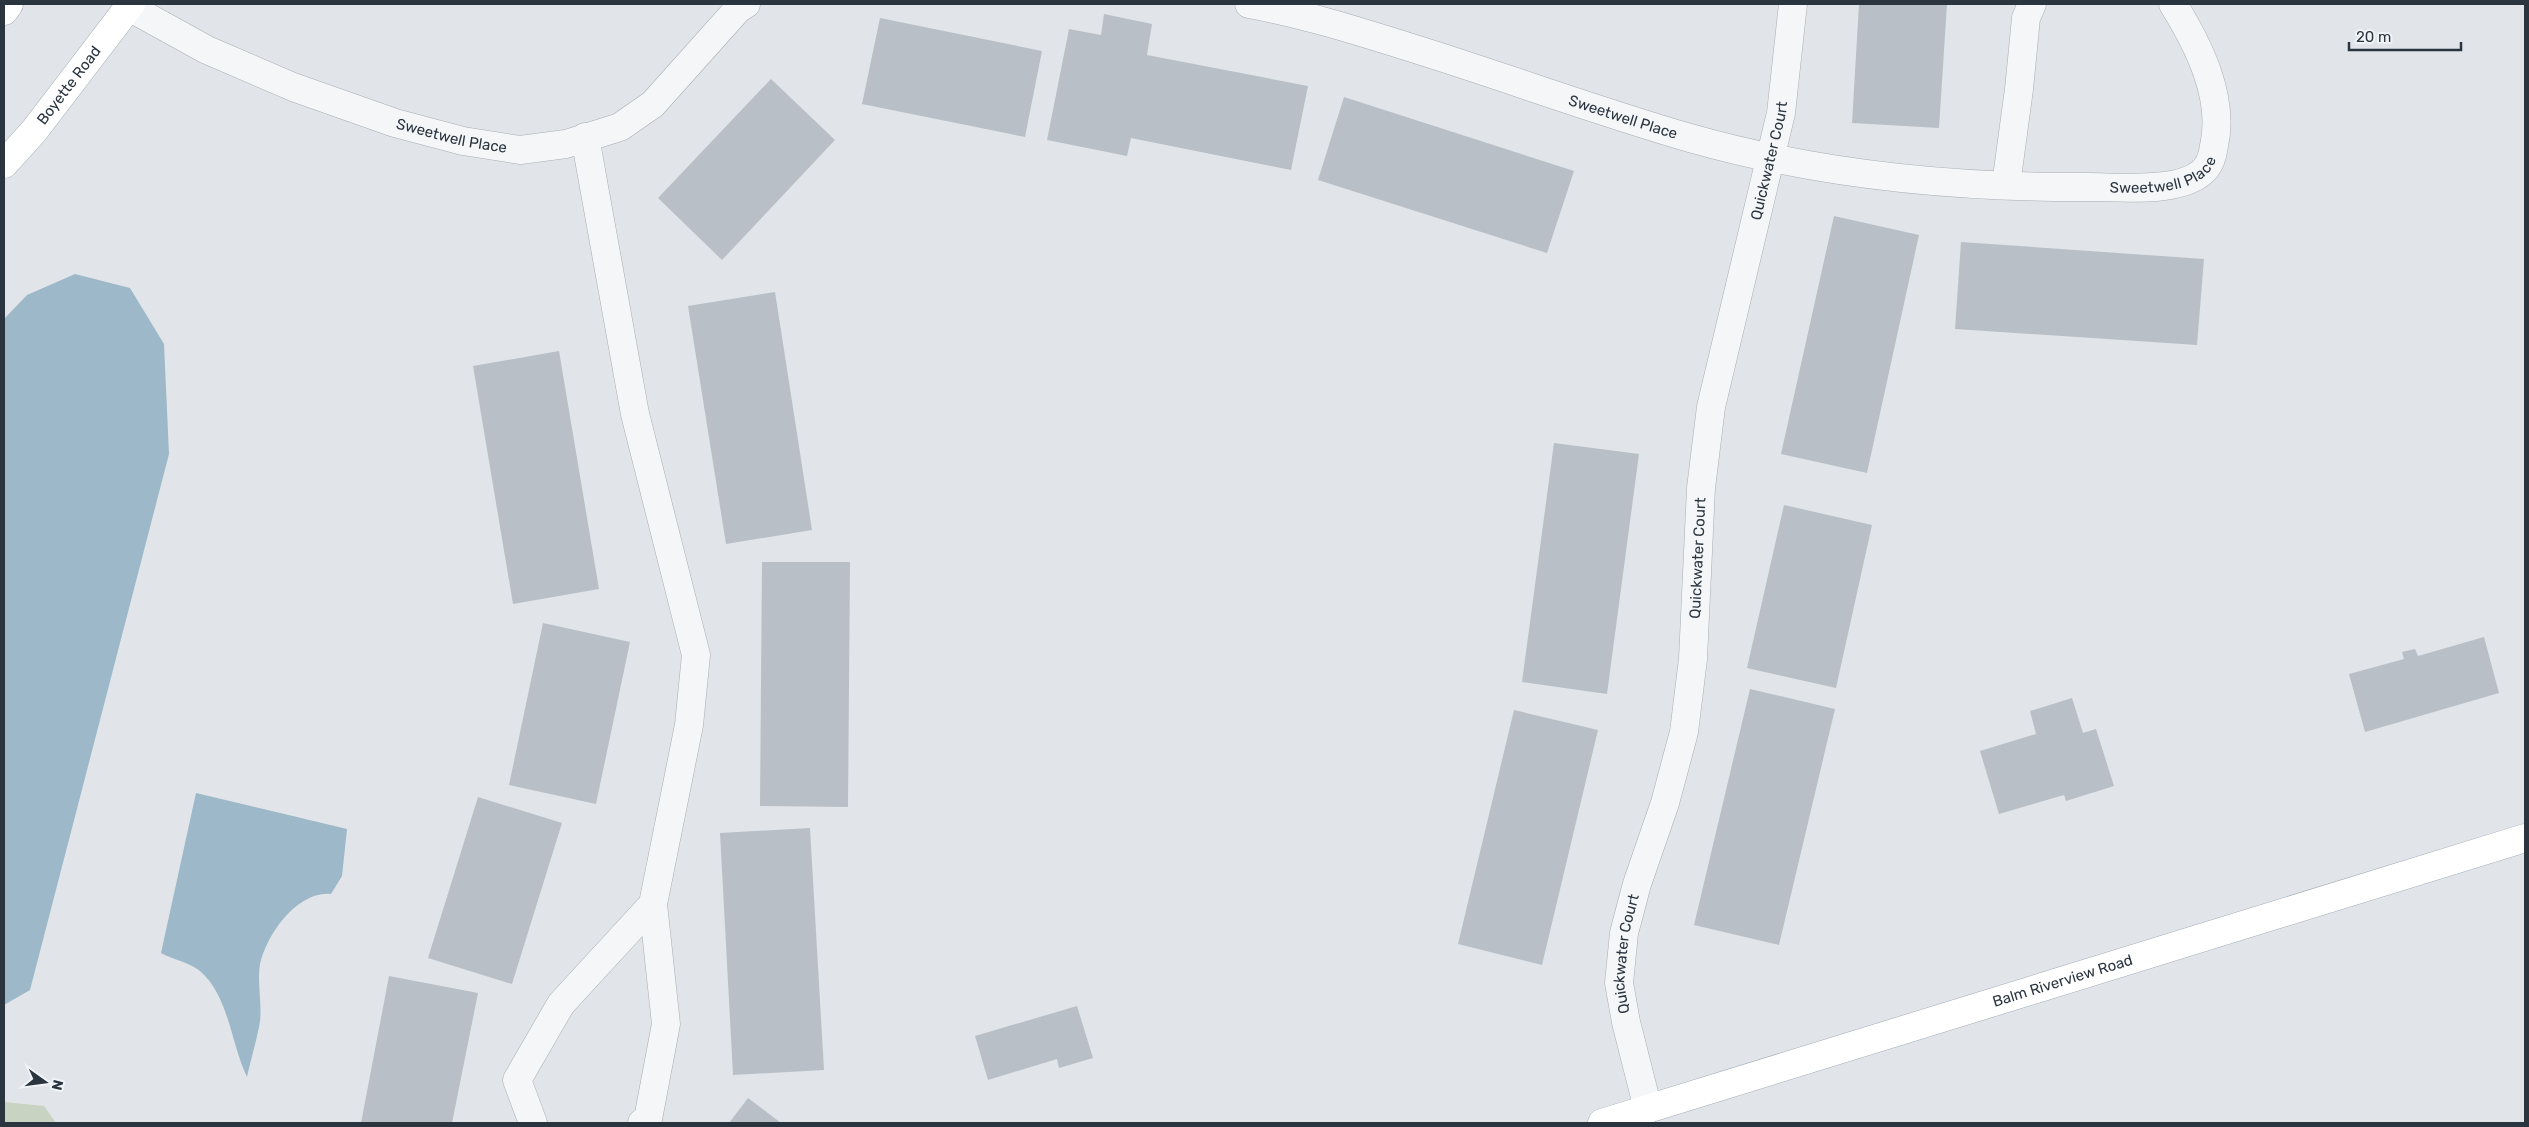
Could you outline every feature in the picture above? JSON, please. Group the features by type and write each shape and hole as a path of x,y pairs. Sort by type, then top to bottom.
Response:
{"main road":[{"path":"4,11 9,4"},
{"name":"Boyette Road","path":"4,164 34,131 130,5"},
{"name":"Balm Riverview Road","path":"1602,1123 2525,838"}],"street":[{"name":"Sweetwell Place","path":"130,5 207,50 292,87 395,123 463,141 520,150 566,144 620,127 653,104 738,9 746,4"},
{"name":"Sweetwell Place","path":"1249,4 1285,10 1373,36 1691,138 1771,159 1872,175 2006,186 2159,186 2195,178 2208,166 2216,135 2218,115 2209,81 2190,31 2173,4"},
{"name":"Quickwater Court","path":"1648,1109 1626,1022 1619,983 1624,933 1665,803 1684,732 1693,659 1701,488 1711,407 1771,159 1787,70 1793,4"},
{"path":"2006,186 2019,90 2026,18 2032,4"},
{"path":"585,137 635,414 696,655 689,725 653,904 666,1024 648,1119 642,1123"},
{"path":"533,1123 516,1080 561,1004 653,904"}],"green space":[{"path":"4,1102 44,1106 56,1123 4,1123"}],"water":[{"path":"75,274 130,288 164,344 169,454 30,990 4,1005 4,319 27,295"},
{"path":"196,793 347,829 342,876 331,894 318,895 307,899 295,907 277,928 264,952 259,971 260,1021 247,1077 223,1007 210,981 196,968 161,953"}],"building":[{"path":"1859,4 1947,4 1939,128 1852,123"},
{"path":"1104,14 1152,24 1147,55 1308,86 1291,170 1131,138 1127,156 1047,140 1069,29 1101,35"},
{"path":"880,18 1042,51 1025,137 862,104"},
{"path":"771,79 835,140 722,260 658,198"},
{"path":"1344,97 1574,171 1547,253 1318,180"},
{"path":"1834,216 1919,235 1867,473 1781,454"},
{"path":"1961,242 2204,259 2197,345 1955,329"},
{"path":"775,292 812,530 726,544 688,306"},
{"path":"559,351 599,589 513,604 473,366"},
{"path":"1554,443 1639,454 1607,694 1522,682"},
{"path":"1784,505 1872,525 1836,688 1747,668"},
{"path":"762,562 850,562 848,807 760,806"},
{"path":"543,623 630,642 596,804 509,785"},
{"path":"2484,637 2499,693 2365,732 2349,674 2404,659 2402,652 2415,649 2418,656"},
{"path":"1750,689 1835,709 1779,945 1694,925"},
{"path":"2072,698 2083,733 2096,729 2114,786 2066,801 2064,795 1999,814 1980,751 2036,734 2030,711"},
{"path":"1514,710 1598,730 1542,965 1458,944"},
{"path":"478,797 562,823 512,984 428,958"},
{"path":"810,828 824,1070 733,1075 720,833"},
{"path":"389,976 478,993 452,1123 361,1123"},
{"path":"1077,1006 1093,1058 1059,1068 1057,1059 988,1080 975,1036"},
{"path":"748,1098 781,1123 729,1123"}]}
